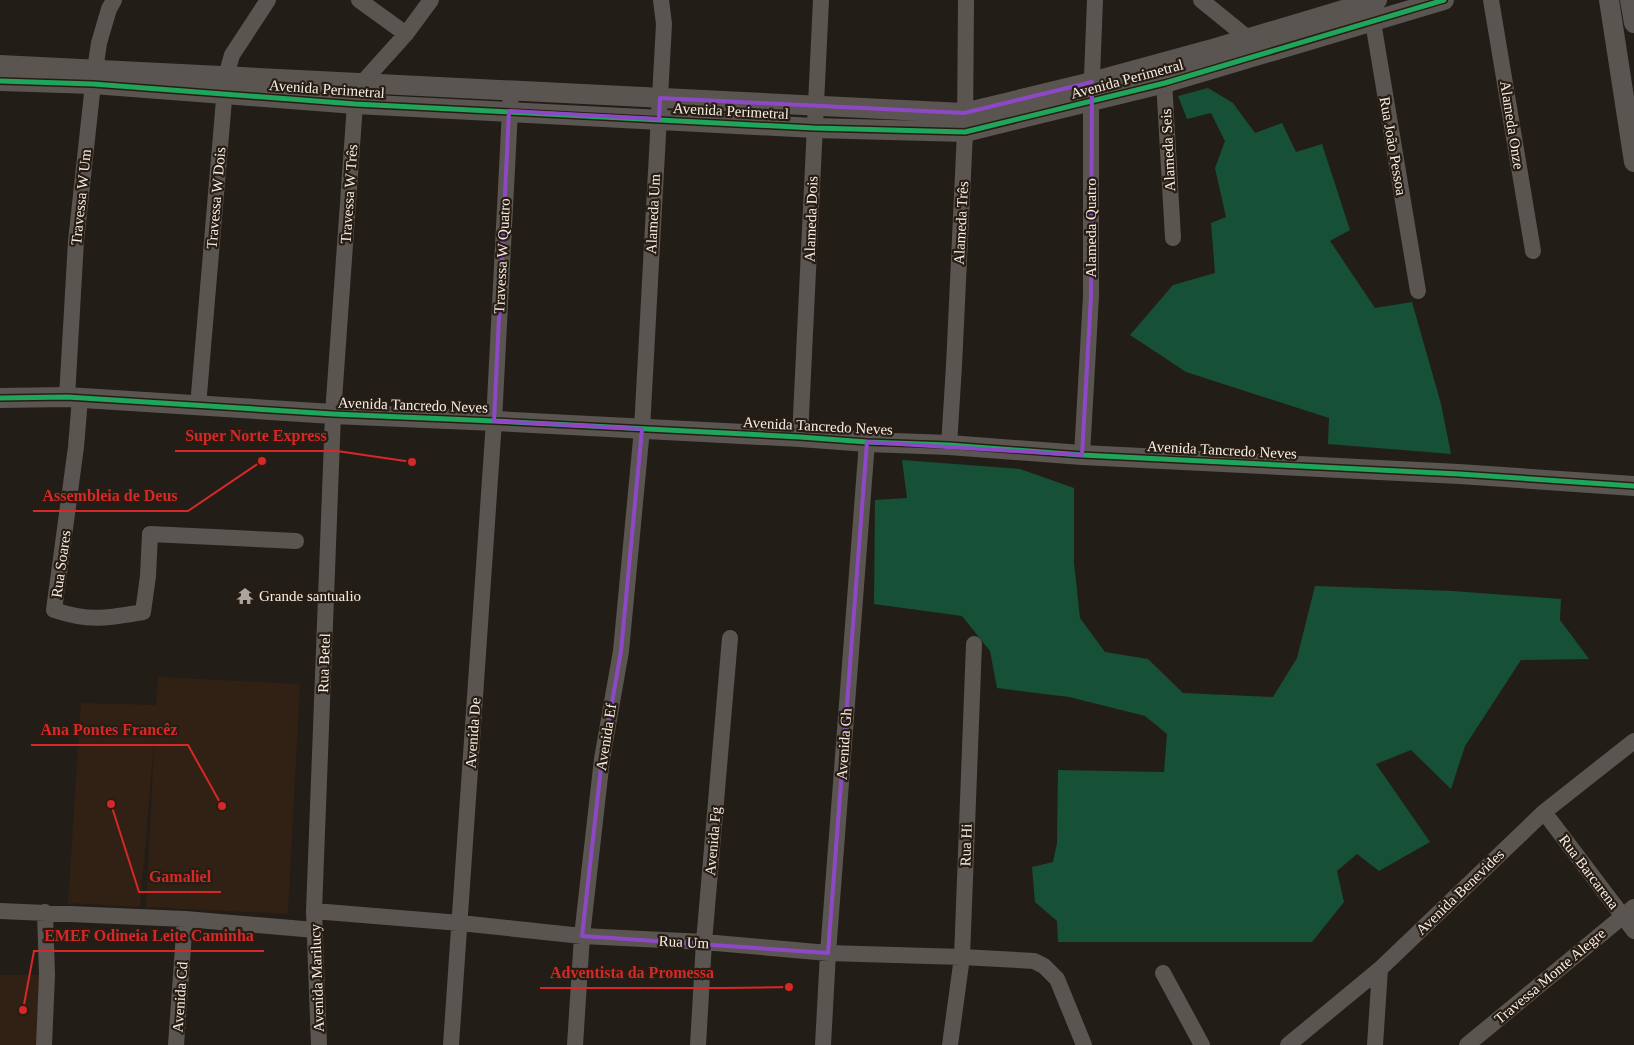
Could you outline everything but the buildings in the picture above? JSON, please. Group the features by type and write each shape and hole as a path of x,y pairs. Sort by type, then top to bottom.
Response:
{"street":[{"name":"Travessa W Um","path":"74,398 76,242 99,43 109,9 114,0"},
{"name":"Travessa W Dois","path":"198,406 225,86 232,55 268,0"},
{"path":"359,0 406,34"},
{"name":"Travessa W Três","path":"333,414 355,104 362,83 406,34 431,0"},
{"name":"Alameda Um","path":"642,429 664,24 661,0"},
{"name":"Alameda Dois","path":"800,437 821,0"},
{"name":"Alameda Três","path":"949,445 964,123 966,0"},
{"name":"Alameda Quatro","path":"1082,455 1091,296 1091,102 1095,0"},
{"path":"1201,0 1249,39"},
{"name":"Avenida Perimetral","path":"0,65 94,77 225,86 355,104 814,128 964,123 1091,102 1165,83 1249,39 1372,6 1444,0"},
{"name":"Alameda Onze","path":"1491,0 1533,251"},
{"path":"1609,0 1627,67 1634,162"},
{"path":"1630,0 1634,23"},
{"name":"Avenida Perimetral","path":"225,86 362,83 511,90 815,106 964,123 1092,82 1163,63 1212,60 1372,6"},
{"name":"Rua João Pessoa","path":"1372,6 1418,291"},
{"name":"Alameda Seis","path":"1163,63 1172,238"},
{"name":"Avenida Perimetral","path":"0,81 94,77"},
{"name":"Travessa W Quatro","path":"494,421 511,90"},
{"name":"Avenida Tancredo Neves","path":"0,385 43,398"},
{"name":"Avenida Tancredo Neves","path":"0,398 74,398 333,414 949,445 1082,455 1458,474 1634,486"},
{"name":"Rua Soares","path":"74,398 75,456 54,610 76,617 104,619 142,612 148,576 150,534 296,541"},
{"name":"Rua Betel","path":"314,911 333,414"},
{"name":"Avenida De","path":"451,1045 494,421"},
{"name":"Avenida Ef","path":"575,1045 582,936 602,759 621,650 642,429"},
{"name":"Avenida Gh","path":"823,1045 828,953 867,442"},
{"name":"Avenida Fg","path":"698,1045 704,942 730,638"},
{"name":"Rua Hi","path":"950,1045 962,957 974,644"},
{"name":"Avenida Benevides","path":"1288,1045 1380,969 1544,812 1634,741"},
{"name":"Rua Barcarena","path":"1544,812 1628,912 1634,931"},
{"path":"0,911 185,919 315,930"},
{"name":"Rua Um","path":"314,911 460,923 582,936 704,942 828,953 962,957 1034,962 1044,966 1057,979 1084,1045"},
{"name":"Avenida Marilucy","path":"314,911 319,1045"},
{"path":"44,1045 47,975 45,912"},
{"name":"Travessa Monte Alegre","path":"1467,1045 1628,912"},
{"name":"Avenida Cd","path":"176,1045 185,919"},
{"path":"1375,1045 1380,969"},
{"path":"1163,973 1202,1045"}],"highlighted area":[{"path":"1092,82 1091,296 1082,455 867,442 828,953 582,936 602,759 621,651 642,429 494,421 509,111 659,119 660,98 964,113"}],"shaded area":[{"path":"158,677 300,684 288,914 146,907 155,730 140,907 68,903 81,703 156,705"},
{"path":"0,975 47,975 43,1045 0,1045"}],"green space":[{"path":"1208,88 1233,103 1255,133 1282,123 1296,152 1322,144 1350,230 1330,241 1375,308 1412,302 1441,404 1451,454 1328,444 1329,418 1186,372 1130,335 1173,285 1215,273 1211,223 1226,217 1215,168 1225,141 1211,113 1187,119 1178,96"},
{"path":"902,460 1020,469 1074,488 1074,563 1080,618 1105,652 1148,659 1183,693 1273,697 1297,658 1315,586 1453,591 1561,599 1560,620 1589,659 1521,660 1465,746 1451,789 1411,750 1376,764 1430,842 1379,871 1357,854 1337,871 1344,902 1312,942 1058,942 1057,921 1035,902 1032,867 1053,862 1057,843 1058,770 1164,772 1167,734 1145,716 1069,697 997,688 990,651 962,616 874,604 875,500 907,498"}],"cycle path":[{"path":"0,81 93,84 355,104 814,128 965,132 1165,83 1444,0"},
{"path":"0,398 67,397 333,414 949,445 1082,455 1459,474 1634,486"}],"place":[{"name":"Assembleia de Deus","path":"262,461"},
{"name":"Super Norte Express","path":"412,462"},
{"name":"Grande santualio","path":"245,596"},
{"name":"Gamaliel","path":"111,804"},
{"name":"Ana Pontes Francêz","path":"222,806"},
{"name":"Adventista da Promessa","path":"789,987"},
{"name":"EMEF Odineia Leite Caminha","path":"23,1010"}]}
